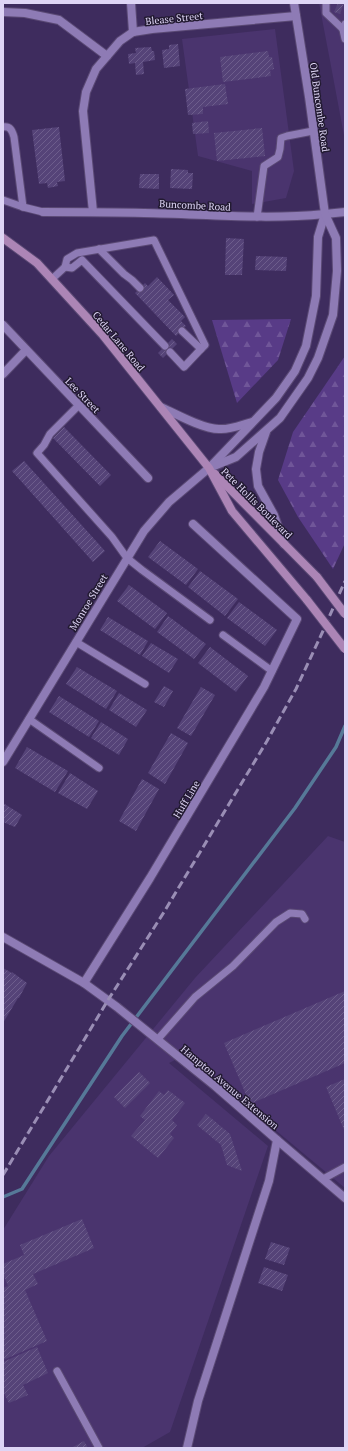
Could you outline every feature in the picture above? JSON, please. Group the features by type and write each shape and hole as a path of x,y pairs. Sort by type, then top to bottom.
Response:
{"main road":[{"name":"Cedar Lane Road","path":"3,238 37,263 102,334 209,468"},
{"name":"Pete Hollis Boulevard","path":"209,468 317,577 345,614"},
{"name":"Pete Hollis Boulevard","path":"209,468 232,511 345,649"}],"street":[{"path":"131,3 133,32"},
{"name":"Old Buncombe Road","path":"209,468 236,457 280,418 308,378 318,358 333,315 337,271 336,238 325,214 294,3"},
{"path":"3,12 25,13 59,20 107,56"},
{"name":"Blease Street","path":"93,212 83,105 89,83 96,69 120,41 133,32 152,29 296,16"},
{"name":"Buncombe Road","path":"43,212 144,213 257,217 288,217 345,212"},
{"name":"Old Buncombe Road","path":"209,468 276,398 295,371 306,346 316,296 318,237 325,214"},
{"name":"Lee Street","path":"3,326 148,478"},
{"path":"3,374 26,350"},
{"name":"Old Buncombe Road","path":"161,407 217,429 233,428 253,422"},
{"name":"Old Buncombe Road","path":"267,430 259,452 256,469 258,486 274,515 284,544"},
{"name":"Monroe Street","path":"3,762 144,531 169,502 209,468"},
{"name":"Huff Line","path":"84,983 154,871 272,671 297,620 194,524"},
{"name":"Hampton Avenue Extension","path":"3,937 84,983 117,1007 158,1039 277,1140 269,1181 198,1401 186,1448"},
{"path":"277,1140 345,1198"}],"lane":[{"path":"326,3 326,13 344,28 345,39"},
{"path":"3,127 8,126 12,130 14,137 23,207"},
{"path":"257,217 264,166 278,157 280,138 313,131"},
{"path":"3,200 43,212"},
{"path":"52,279 65,267 67,259 77,253 154,240 205,345 184,367 170,352"},
{"path":"99,249 140,288"},
{"path":"65,267 72,268 82,260 165,346"},
{"path":"182,331 201,349"},
{"path":"80,405 50,434 44,445 37,453 112,537 127,558 210,620"},
{"path":"223,635 272,671"},
{"path":"76,642 144,684"},
{"path":"29,719 99,768"},
{"path":"158,1039 195,997 233,966 276,922 290,913 302,914 305,919"},
{"path":"322,1179 345,1167"},
{"path":"57,1371 99,1448"}],"shaded area":[{"path":"319,3 345,3 345,141 331,66"},
{"path":"275,29 294,171 286,198 252,204 252,171 198,156 182,39"},
{"path":"328,836 345,842 345,1188 185,1055 169,1063 268,1146 170,1432 142,1448 3,1448 3,1230 49,1156 195,978"}],"green space":[{"path":"291,319 278,360 237,403 212,320"},
{"path":"345,356 345,543 333,569 298,517 278,480 293,432"}],"building":[{"path":"338,3 344,3 340,14 334,12"},
{"path":"178,44 180,66 164,68 162,50 169,49 169,45"},
{"path":"151,47 152,51 154,51 155,60 143,62 144,74 136,75 135,63 129,64 128,54 136,53 135,48"},
{"path":"268,51 269,57 272,57 274,69 270,70 271,76 223,82 220,57"},
{"path":"225,84 228,104 203,107 203,114 188,115 185,89"},
{"path":"208,121 209,133 193,134 192,123"},
{"path":"59,127 65,181 57,182 58,186 48,188 47,183 39,184 32,130"},
{"path":"262,128 265,156 217,161 214,133"},
{"path":"171,169 188,170 188,173 193,173 192,189 170,188"},
{"path":"140,174 159,174 159,189 139,188"},
{"path":"226,238 244,239 242,275 225,275"},
{"path":"256,256 287,257 286,271 255,270"},
{"path":"157,277 174,295 168,300 185,317 181,321 186,326 176,336 135,293 145,283 148,286"},
{"path":"172,339 177,344 163,358 158,353"},
{"path":"64,427 111,475 100,486 53,438"},
{"path":"24,461 105,551 93,562 12,471"},
{"path":"160,541 198,569 186,585 148,557"},
{"path":"200,571 238,599 225,616 188,587"},
{"path":"129,585 167,613 155,629 117,601"},
{"path":"239,602 277,630 265,646 227,618"},
{"path":"168,616 206,644 194,659 157,632"},
{"path":"108,617 148,641 140,655 100,630"},
{"path":"151,643 178,659 169,673 142,656"},
{"path":"210,647 248,676 236,692 198,663"},
{"path":"77,667 117,691 106,709 66,684"},
{"path":"164,686 173,691 164,707 154,702"},
{"path":"201,687 215,695 191,736 177,728"},
{"path":"119,693 147,710 136,727 109,710"},
{"path":"59,696 99,721 89,737 49,712"},
{"path":"101,722 128,739 119,755 91,738"},
{"path":"171,733 188,743 165,784 148,773"},
{"path":"27,747 68,771 55,792 15,768"},
{"path":"70,773 98,791 87,809 58,793"},
{"path":"142,779 159,789 136,831 119,821"},
{"path":"3,803 22,815 15,827 3,822"},
{"path":"3,968 12,972 27,983 3,1023"},
{"path":"345,991 345,1063 250,1104 224,1043"},
{"path":"139,1072 150,1083 125,1108 114,1097"},
{"path":"345,1079 345,1132 326,1087"},
{"path":"168,1090 185,1103 172,1120 177,1125 170,1134 174,1138 158,1158 131,1136 145,1120 140,1116 159,1091 164,1095"},
{"path":"206,1114 230,1134 242,1171 227,1165 221,1145 197,1125"},
{"path":"82,1219 94,1248 33,1274 38,1284 25,1290 47,1341 3,1360 3,1288 8,1286 3,1274 3,1264 24,1255 20,1245"},
{"path":"271,1242 290,1248 284,1265 265,1259"},
{"path":"264,1267 288,1275 282,1291 258,1283"},
{"path":"37,1347 48,1373 23,1385 28,1395 9,1403 3,1393 3,1362"},
{"path":"84,1441 88,1448 71,1448"}],"waterway":[{"path":"3,1197 22,1189 122,1036 295,808 336,747 345,726"}],"railway":[{"path":"3,1175 108,1000 164,912 267,741 296,689 345,581"}]}
